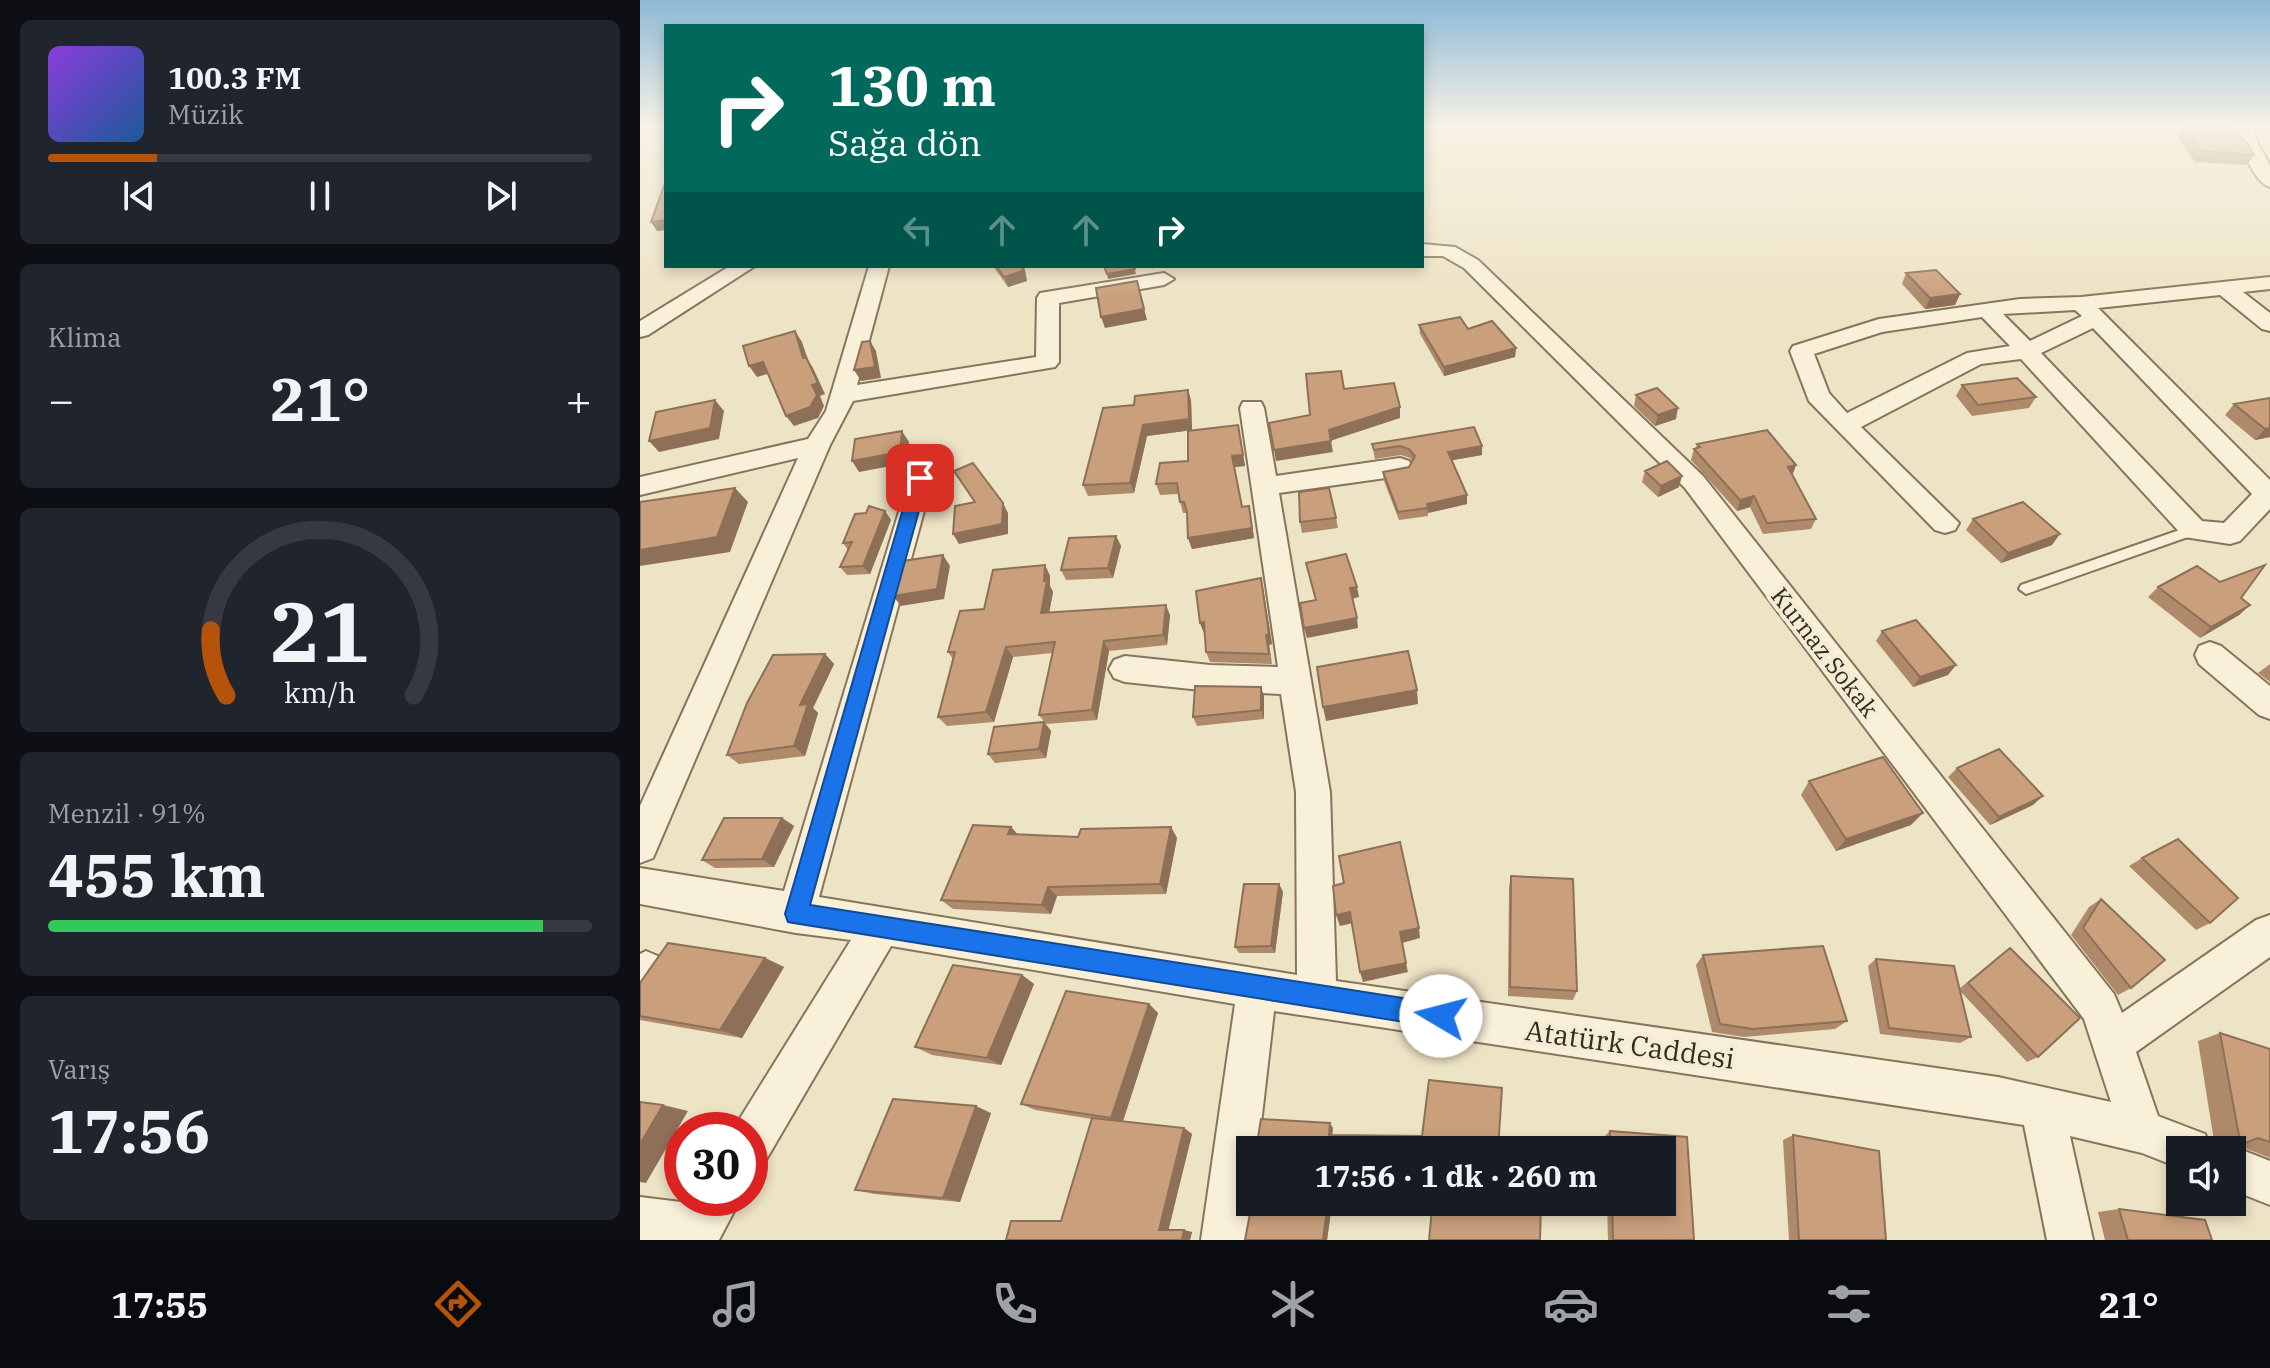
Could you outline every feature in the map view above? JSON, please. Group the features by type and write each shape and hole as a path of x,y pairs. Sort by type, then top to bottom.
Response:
{"street":[{"name":"Kurnaz Sokak","path":"1424,250 1441,248 1457,252 1471,264 1694,482 2100,1008 2142,1131"},
{"path":"640,330 742,268"},
{"path":"640,846 817,445 838,411 878,268"},
{"path":"842,395 1047,362 1048,298 1164,279"},
{"path":"1945,523 1818,396 1801,351 1879,326 1987,310 2088,310 2222,286 2270,283"},
{"path":"2222,286 2270,324"},
{"path":"1987,310 2194,530 2230,534 2268,494 2088,310"},
{"path":"1844,425 1975,358 2027,351 2088,310"},
{"path":"1252,408 1267,486 1313,792 1317,998"},
{"path":"640,486 817,445"},
{"path":"1267,486 1400,467"},
{"path":"796,914 920,478"},
{"path":"2210,655 2270,705"},
{"path":"1125,669 1210,678 1296,681"},
{"name":"Atatürk Caddesi","path":"640,886 1317,998 1998,1098 2142,1131 2166,1141"},
{"path":"768,1114 881,926"},
{"path":"2112,1044 2270,934"},
{"path":"1224,1240 1257,987"},
{"path":"2042,1108 2070,1240"},
{"path":"2246,1174 2270,1183"},
{"path":"640,1220 704,1222"}],"lane":[{"path":"2026,589 2194,530"}],"building":[{"path":"664,186 664,220 651,222"},
{"path":"997,268 1022,268 1023,271 1004,277"},
{"path":"1105,268 1135,269 1107,274"},
{"path":"1936,270 1960,294 1930,298 1906,273"},
{"path":"1137,281 1144,309 1101,317 1096,288"},
{"path":"1460,317 1468,329 1492,321 1516,348 1444,367 1419,325"},
{"path":"795,331 803,358 806,357 818,383 812,385 817,395 810,407 786,416 763,362 749,366 743,346"},
{"path":"870,341 875,367 854,370 862,342"},
{"path":"1341,371 1344,389 1394,383 1400,407 1329,430 1331,441 1274,450 1269,423 1310,415 1306,374"},
{"path":"2017,378 2036,397 1978,405 1962,385"},
{"path":"1657,388 1678,408 1658,415 1636,395"},
{"path":"1188,390 1189,419 1143,425 1130,483 1083,485 1103,408 1134,405 1135,396"},
{"path":"2270,398 2270,428 2265,429 2234,404"},
{"path":"715,400 710,428 649,441 656,412"},
{"path":"1238,425 1243,455 1232,456 1242,507 1249,506 1252,528 1188,538 1187,512 1184,502 1180,502 1177,483 1156,484 1160,463 1188,461 1188,431"},
{"path":"1474,427 1482,446 1448,452 1467,495 1427,504 1428,508 1398,512 1383,472 1409,467 1415,456 1409,449 1400,446 1374,450 1372,444"},
{"path":"1767,430 1796,465 1788,467 1816,519 1767,523 1754,496 1740,500 1694,449 1700,447 1697,444"},
{"path":"902,431 900,452 852,461 855,439"},
{"path":"1667,461 1682,476 1661,486 1645,471"},
{"path":"973,463 1003,503 1002,524 953,534 955,506 975,502 954,471"},
{"path":"735,488 717,537 640,550 640,502"},
{"path":"1329,488 1336,518 1300,522 1299,492"},
{"path":"2023,502 2060,534 2008,553 1973,519"},
{"path":"869,506 885,511 863,566 840,567 852,542 843,543 855,514 866,513"},
{"path":"1116,536 1108,568 1061,570 1069,538"},
{"path":"1346,554 1357,587 1350,588 1357,618 1304,628 1300,603 1316,600 1306,563"},
{"path":"943,555 937,589 893,596 903,561"},
{"path":"1045,565 1044,581 1047,581 1041,613 1166,605 1163,635 1104,641 1092,710 1039,715 1055,642 1006,647 986,712 938,717 955,652 948,652 960,611 984,609 993,570"},
{"path":"2265,565 2241,598 2250,605 2211,627 2158,587 2197,566 2220,582"},
{"path":"1261,578 1269,654 1206,652 1204,622 1200,623 1196,591"},
{"path":"1916,620 1956,665 1920,677 1882,631"},
{"path":"1408,651 1417,690 1323,707 1317,667"},
{"path":"825,654 800,705 808,704 794,746 727,755 747,703 773,655"},
{"path":"1195,686 1261,687 1261,710 1193,717"},
{"path":"1044,722 1039,749 988,754 994,727"},
{"path":"1999,749 2043,796 1999,817 1957,768"},
{"path":"1883,757 1923,813 1846,839 1809,781"},
{"path":"724,818 782,818 762,859 702,860"},
{"path":"973,825 1011,827 1008,834 1078,837 1081,829 1171,827 1160,884 1048,887 1042,905 941,900"},
{"path":"2178,839 2238,898 2210,923 2142,858"},
{"path":"1400,842 1419,928 1400,932 1406,963 1360,972 1350,912 1336,915 1333,886 1344,883 1339,856"},
{"path":"1511,876 1573,879 1577,991 1510,987"},
{"path":"1244,884 1279,884 1271,946 1235,947"},
{"path":"2101,899 2165,960 2131,988 2083,928"},
{"path":"668,943 765,958 720,1030 640,1016 640,983"},
{"path":"1823,946 1847,1021 1753,1029 1720,1024 1703,955"},
{"path":"2010,948 2080,1018 2038,1057 1968,983"},
{"path":"1876,959 1954,966 1971,1037 1889,1028"},
{"path":"953,965 1022,975 987,1058 915,1047"},
{"path":"1066,991 1149,1004 1111,1118 1021,1104"},
{"path":"2220,1033 2270,1049 2270,1142 2258,1138 2246,1143 2246,1136 2239,1136"},
{"path":"1429,1080 1502,1088 1499,1136 1422,1136"},
{"path":"893,1099 976,1106 943,1198 855,1190"},
{"path":"640,1102 663,1105 640,1144"},
{"path":"1092,1118 1184,1128 1159,1230 1184,1230 1182,1240 1006,1240 1011,1221 1061,1221"},
{"path":"1261,1119 1330,1123 1329,1135 1422,1136 1258,1136"},
{"path":"1610,1131 1674,1136 1610,1136"},
{"path":"1793,1135 1879,1151 1886,1240 1799,1240"},
{"path":"1676,1136 1687,1137 1694,1240 1613,1240 1612,1216 1676,1216"},
{"path":"2119,1209 2205,1220 2212,1240 2128,1240"},
{"path":"1250,1216 1326,1216 1323,1240 1245,1240"},
{"path":"1431,1216 1541,1216 1540,1240 1429,1240"}],"route":[{"path":"920,478 796,914 1441,1016"}]}
